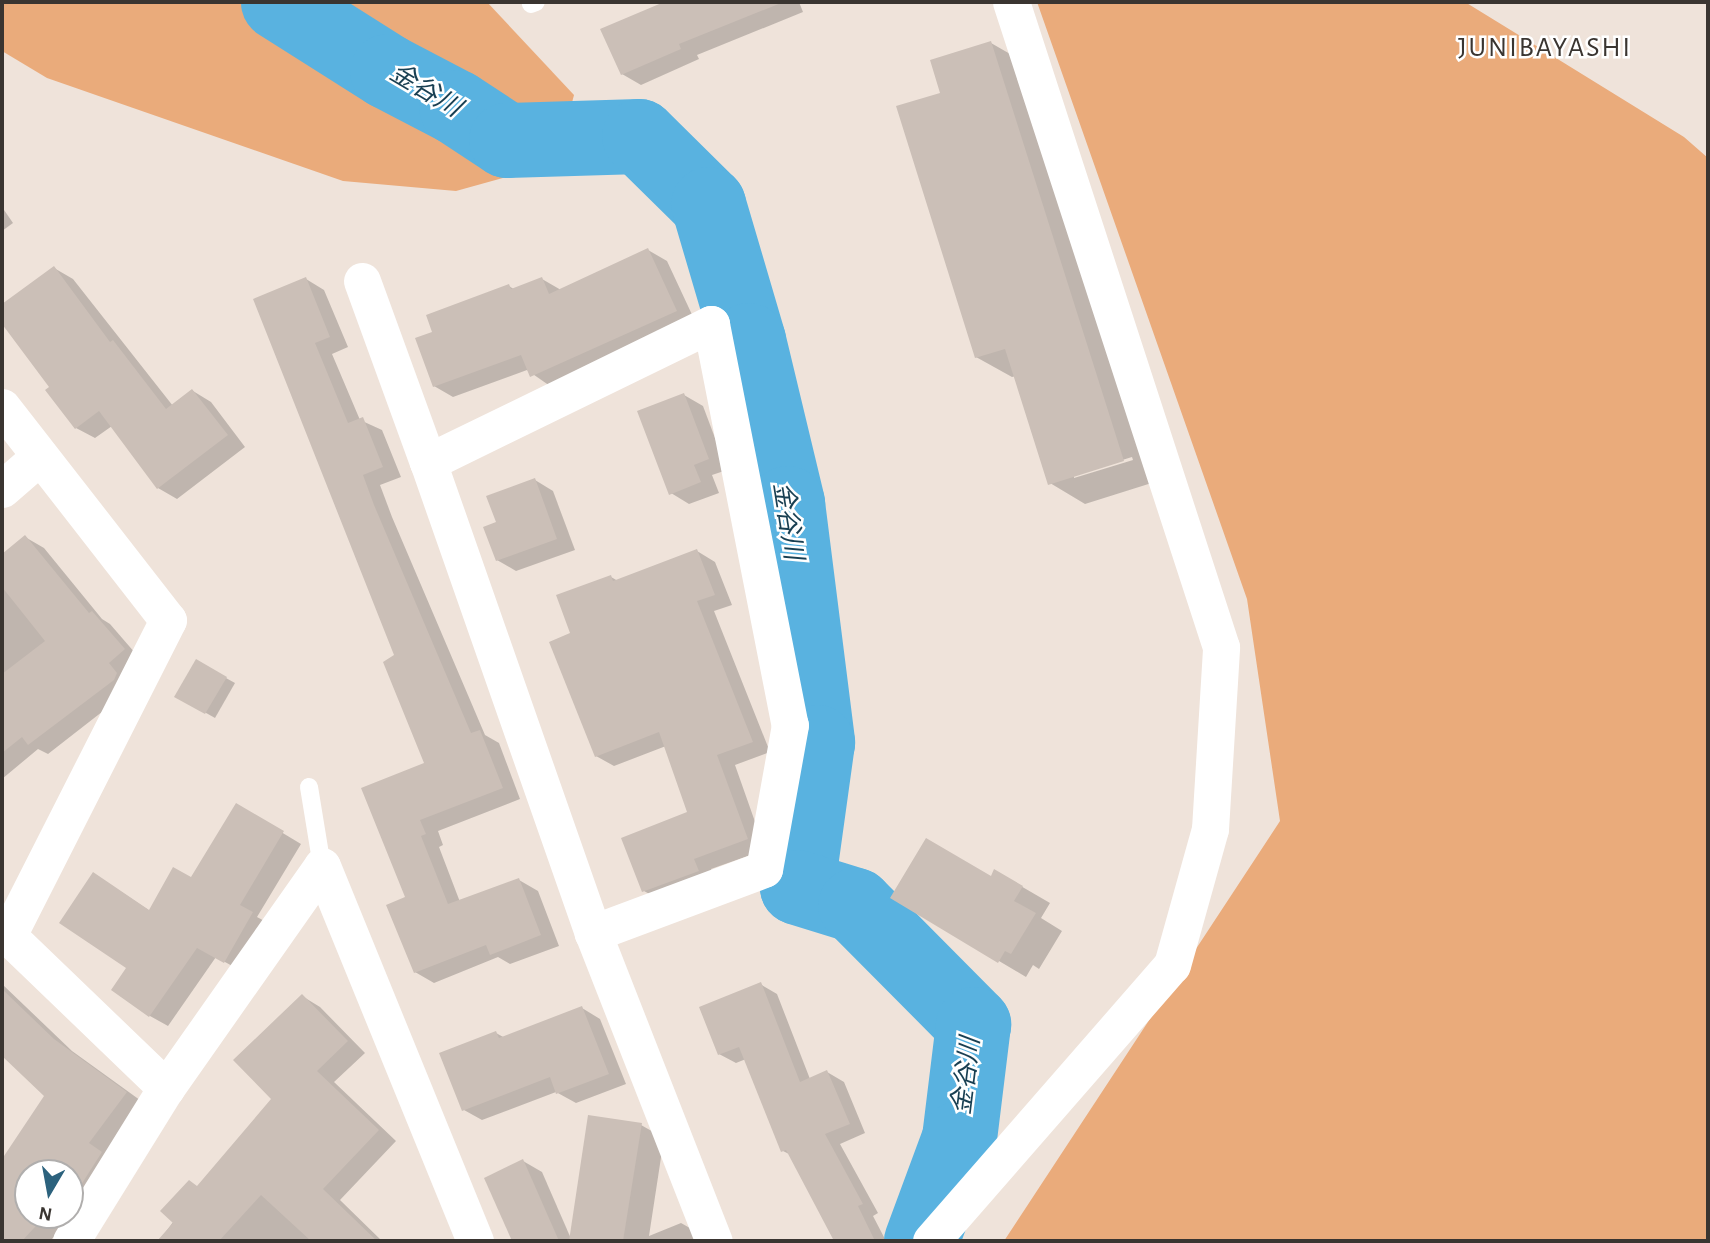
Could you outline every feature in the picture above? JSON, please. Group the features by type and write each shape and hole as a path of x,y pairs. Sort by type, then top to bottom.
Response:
{"street":[{"path":"931,1241 1172,965 1210,830 1221,648 1011,2"},
{"path":"362,281 593,933 714,1241"},
{"path":"428,462 711,324 790,725 764,869 593,933"},
{"path":"2,407 168,620 5,933 166,1088"},
{"path":"2,489 40,456"},
{"path":"75,1240 166,1088 322,866"},
{"path":"322,866 475,1241"}],"lane":[{"path":"309,787 322,866"}],"shaded area":[{"path":"2,2 487,2 574,95 556,163 456,191 343,181 47,78 2,51"},
{"path":"1037,2 1465,2 1684,137 1708,158 1708,1241 1004,1241 1280,821 1247,599"}],"building":[{"path":"664,2 781,3 679,44 681,49 621,75 600,29"},
{"path":"991,41 1124,461 1048,485 1005,349 975,358 896,106 940,93 930,60"},
{"path":"648,248 677,311 530,377 521,355 433,387 415,338 432,332 426,315 509,284 511,289 542,277 549,294"},
{"path":"54,266 110,342 113,340 166,409 192,389 228,435 157,489 99,411 75,429 45,390 49,387 2,324 2,304"},
{"path":"306,277 330,337 315,343 348,423 363,417 383,467 363,475 374,505 471,733 480,730 503,788 420,820 426,834 421,836 448,904 519,878 541,935 490,955 486,945 414,973 386,905 405,897 361,788 424,763 383,662 394,655 253,299"},
{"path":"684,393 709,459 694,465 701,482 669,495 637,411"},
{"path":"535,478 557,539 496,561 483,527 496,522 486,496"},
{"path":"25,535 89,613 92,611 125,649 109,663 117,673 114,680 28,745 22,737 2,753 2,674 45,641 2,587 2,554"},
{"path":"697,549 715,595 697,601 753,742 717,755 748,839 694,859 699,871 642,892 621,838 687,812 659,732 595,757 549,642 570,633 556,595 611,575 613,581"},
{"path":"196,659 227,677 205,714 174,697"},
{"path":"236,803 284,831 240,905 253,912 224,963 197,948 149,1017 111,990 126,968 59,923 93,872 149,910 173,867 191,877"},
{"path":"926,838 991,876 994,869 1023,886 1014,901 1036,913 1011,954 1005,951 998,963 890,898"},
{"path":"761,982 800,1082 827,1070 850,1124 825,1134 863,1204 858,1206 875,1241 834,1241 786,1150 781,1152 739,1047 718,1055 699,1007"},
{"path":"2,989 54,1039 127,1092 89,1143 102,1152 84,1180 84,1159 14,1159 14,1229 33,1229 22,1241 2,1241 2,1159 44,1096 2,1056"},
{"path":"302,994 348,1041 317,1071 379,1130 323,1189 377,1241 311,1241 261,1195 219,1241 157,1241 173,1223 160,1211 189,1180 197,1186 271,1099 233,1060"},
{"path":"582,1006 609,1074 556,1094 550,1077 462,1111 439,1053 496,1031 499,1038"},
{"path":"588,1115 642,1123 623,1241 569,1241"},
{"path":"523,1159 559,1241 512,1241 484,1178"}],"waterway":[{"name":"金谷川","path":"278,2 387,71 456,107 506,140 639,136 708,204 748,340 787,503 817,742 797,887 855,905 973,1024 959,1138 921,1241"}],"district":[{"name":"JUNIBAYASHI","path":"1545,48"}]}
